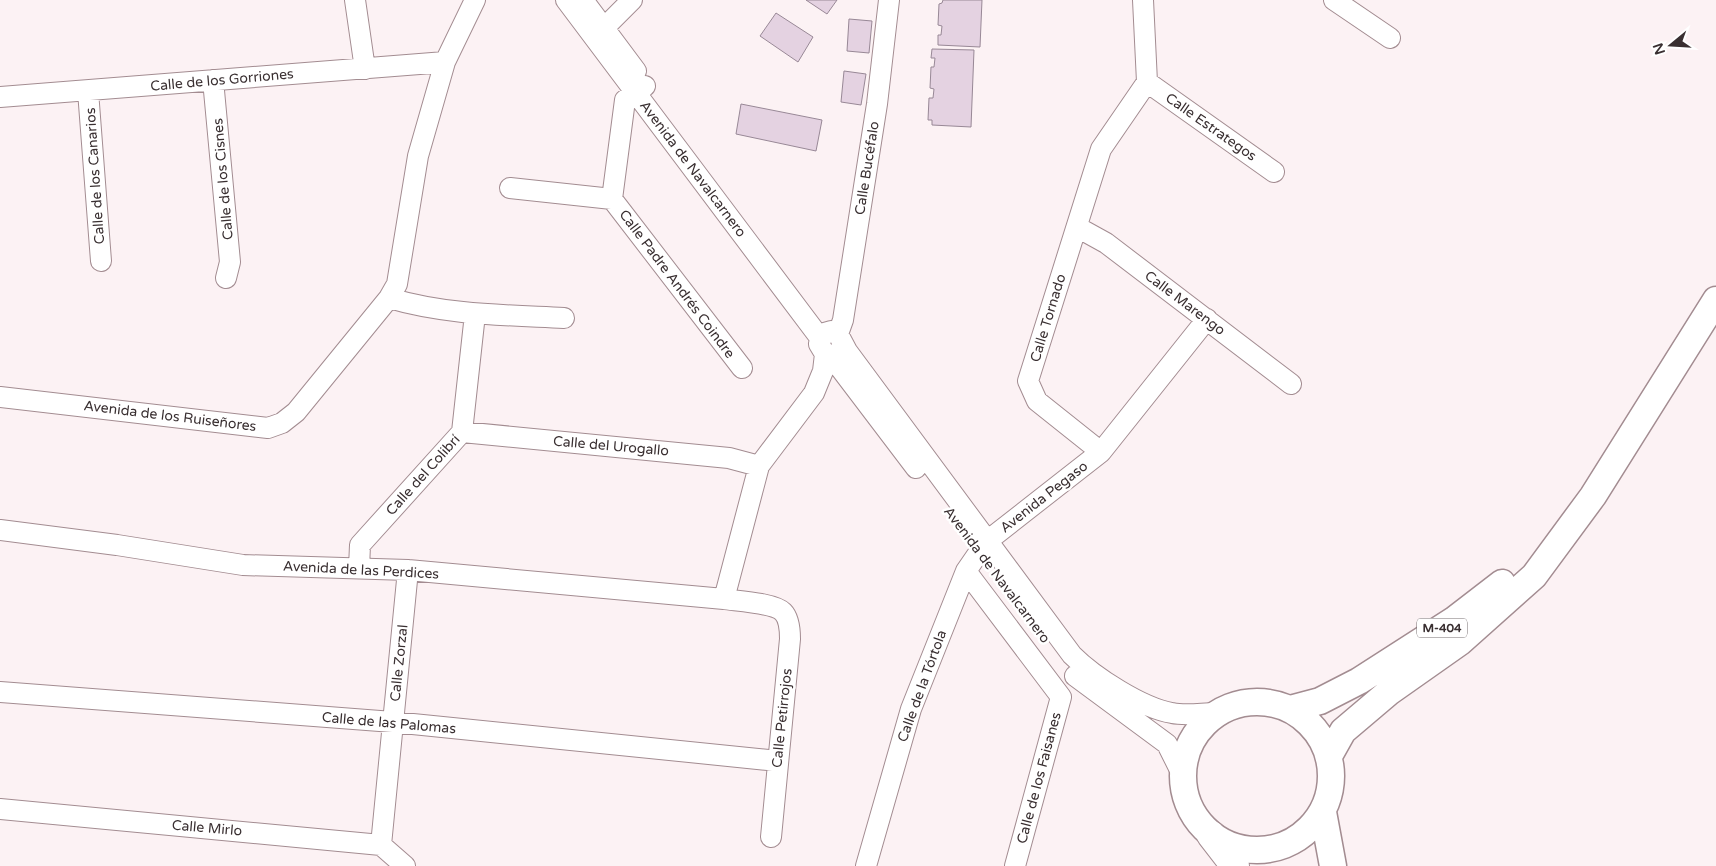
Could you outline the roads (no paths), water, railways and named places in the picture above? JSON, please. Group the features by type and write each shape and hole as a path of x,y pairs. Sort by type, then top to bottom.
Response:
{"highway":[{"path":"1211,835 1235,866"}],"main road":[{"name":"M-404","path":"1329,756 1342,731 1388,692 1460,642 1534,576 1593,496 1716,300"},
{"name":"M-404","path":"1290,709 1320,701 1359,681 1454,620 1518,571 1576,518"},
{"path":"1252,701 1272,702 1290,709 1307,721 1316,731 1329,756 1332,775 1330,794 1323,812 1312,827 1298,839 1282,847 1264,851 1245,850 1227,845 1211,835 1198,823 1189,808 1182,774 1187,750 1198,730 1216,714 1233,705 1252,701"},
{"path":"1323,812 1333,866"},
{"path":"1264,851 1285,866"}],"street":[{"path":"355,0 365,69"},
{"name":"Avenida de los Ruiseñores","path":"0,397 268,428 282,423 296,412 389,298 396,284 418,156 445,62 475,0"},
{"name":"Avenida de Navalcarnero","path":"566,0 581,9 604,28 641,89 983,546 1072,655 1088,671 1129,696 1172,713 1216,714"},
{"path":"604,28 632,0"},
{"name":"Calle Bucéfalo","path":"831,343 843,320 872,136 888,0"},
{"path":"1143,0 1147,82"},
{"path":"1334,0 1390,38"},
{"name":"Avenida de Navalcarnero","path":"581,9 604,51 641,89"},
{"name":"Calle de los Gorriones","path":"0,97 445,62"},
{"name":"Calle de los Cisnes","path":"213,80 230,262 226,278"},
{"name":"Calle Estrategos","path":"1147,82 1274,172"},
{"name":"Calle Tornado","path":"1101,452 1037,401 1028,382 1101,149 1147,82"},
{"name":"Calle Padre Andrés Coindre","path":"641,89 625,100 612,199 742,368"},
{"name":"Calle de los Canarios","path":"88,91 101,261"},
{"name":"Calle Padre Andrés Coindre","path":"510,188 612,199"},
{"name":"Calle Marengo","path":"1077,226 1106,243 1291,384"},
{"path":"389,298 420,307 475,314 564,318"},
{"name":"Calle del Colibrí","path":"359,568 360,544 462,432 475,314"},
{"path":"1101,452 1207,319"},
{"path":"724,599 759,466 814,394 831,343"},
{"name":"Calle del Urogallo","path":"462,432 729,458 759,466"},
{"name":"Avenida Pegaso","path":"983,546 1101,452"},
{"name":"Avenida de las Perdices","path":"0,530 117,545 243,565 408,570 724,599 773,606"},
{"name":"Avenida de Navalcarnero","path":"983,546 1028,618 1077,679 1167,744 1182,774"},
{"name":"Calle de la Tórtola","path":"866,866 910,709 966,571 983,546"},
{"name":"Calle Zorzal","path":"381,845 408,570"},
{"name":"Calle de los Faisanes","path":"966,571 1061,697 1015,866"},
{"name":"Calle Petirrojos","path":"771,837 790,639 790,627 783,612 773,606"},
{"name":"Calle de las Palomas","path":"0,692 393,722 778,761"},
{"name":"Calle Mirlo","path":"0,809 381,845"},
{"path":"381,845 405,866"}]}
